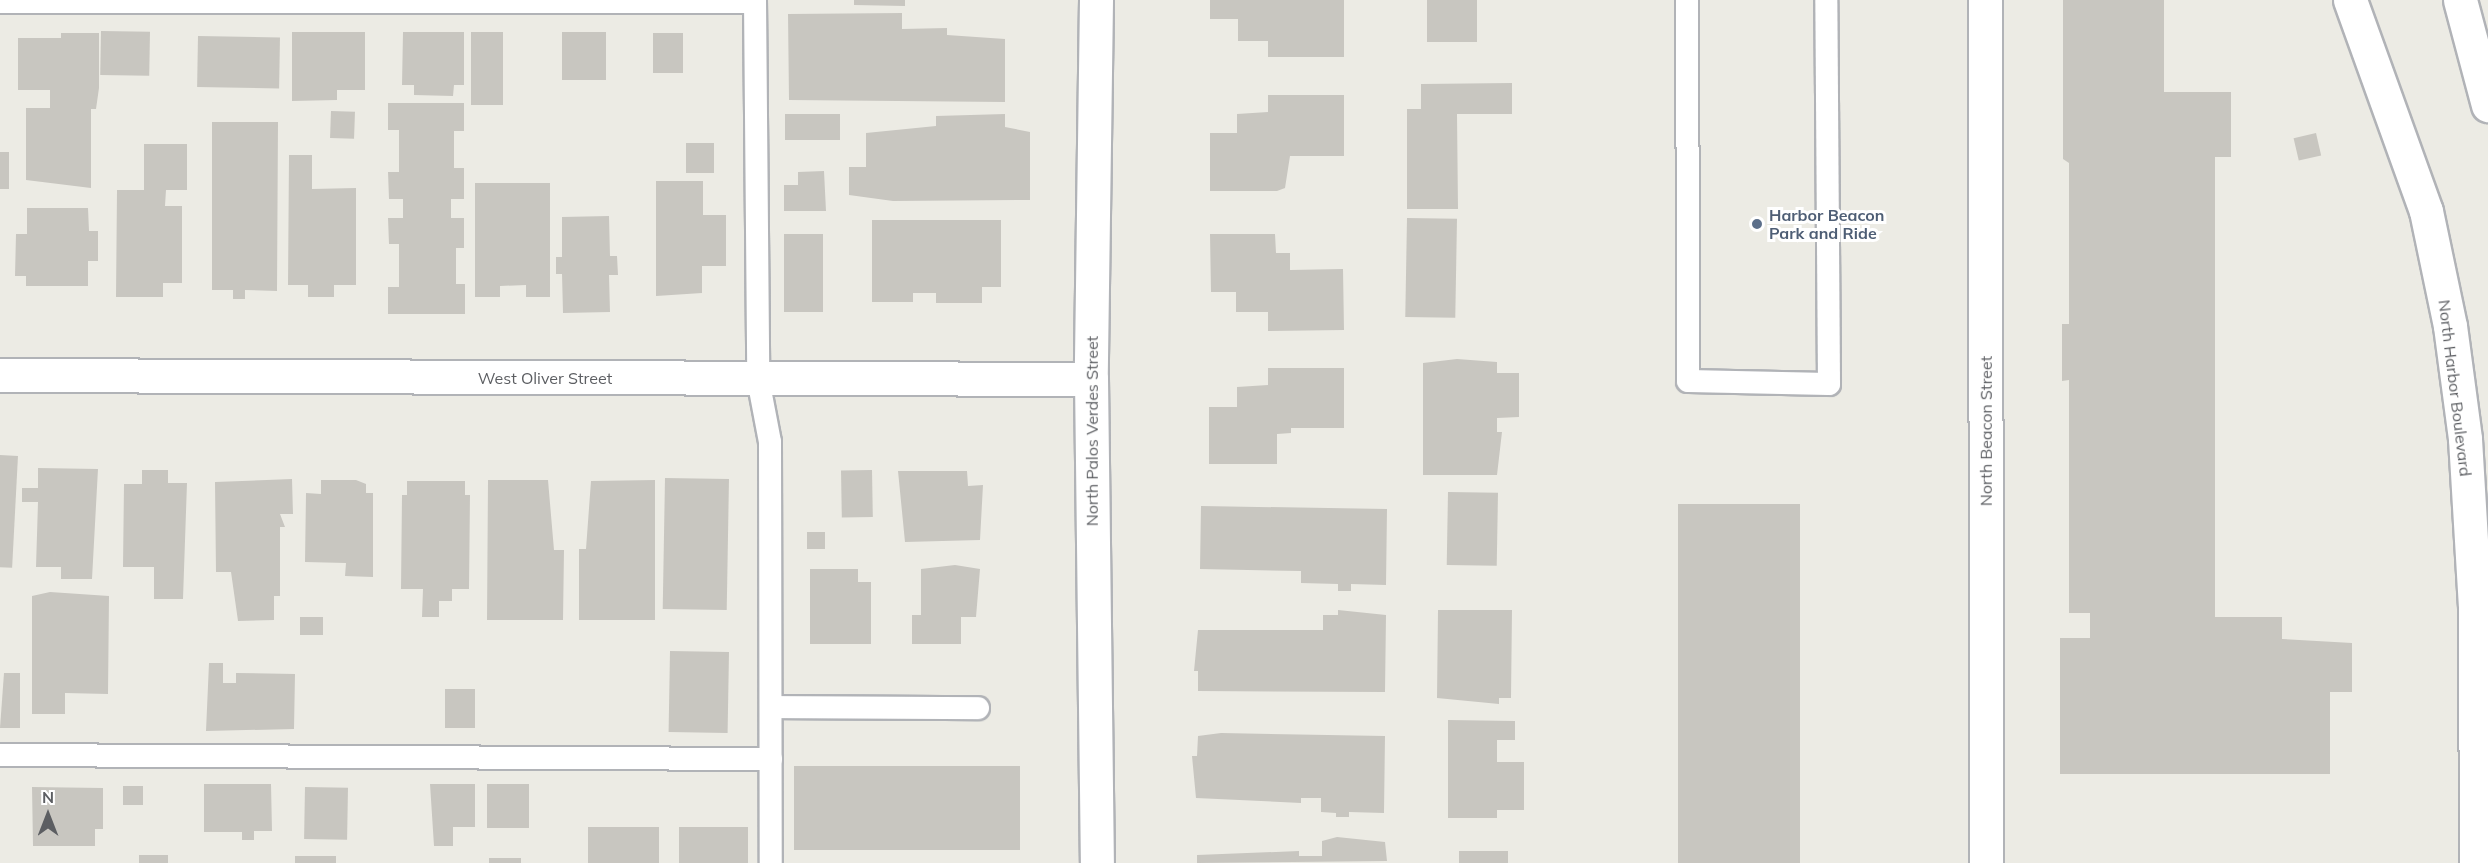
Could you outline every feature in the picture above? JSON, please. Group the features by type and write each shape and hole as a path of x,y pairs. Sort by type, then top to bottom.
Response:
{"street":[{"name":"North Palos Verdes Street","path":"1096,0 1091,379 1097,863"},
{"name":"North Beacon Street","path":"1985,0 1986,863"},
{"name":"North Harbor Boulevard","path":"2350,0 2426,211 2456,371 2480,560 2475,863"},
{"path":"2460,0 2488,105"},
{"name":"West Oliver Street","path":"0,375 1091,379"}],"lane":[{"path":"1688,0 1688,381 1829,384 1826,0"},
{"path":"0,3 755,1 758,379 770,441 771,863"},
{"path":"772,706 978,708"},
{"path":"0,754 771,759"}],"building":[{"path":"854,0 905,0 905,6 854,5"},
{"path":"1210,0 1344,0 1344,57 1268,57 1268,41 1238,41 1238,19 1210,19"},
{"path":"1427,0 1477,0 1477,42 1427,42"},
{"path":"2063,0 2164,0 2164,92 2231,92 2231,157 2215,157 2215,617 2282,617 2282,639 2352,643 2352,692 2330,692 2330,774 2060,774 2060,638 2090,638 2090,613 2069,613 2069,380 2062,381 2062,324 2069,324 2069,163 2063,159"},
{"path":"902,13 902,29 947,28 947,35 1005,39 1005,102 789,100 788,14"},
{"path":"101,31 150,32 149,76 100,75"},
{"path":"292,32 365,32 365,90 337,90 337,100 292,101"},
{"path":"403,32 464,32 464,85 454,85 453,96 414,95 414,85 402,85"},
{"path":"471,32 503,32 503,105 471,105"},
{"path":"562,32 606,32 606,80 562,80"},
{"path":"61,33 99,33 99,88 96,109 91,109 91,188 26,180 26,108 50,108 50,90 18,90 18,38 61,38"},
{"path":"653,33 683,33 683,73 653,73"},
{"path":"198,36 280,37 279,88 197,87"},
{"path":"1512,83 1512,114 1457,114 1458,209 1407,209 1407,109 1421,109 1421,84"},
{"path":"1268,95 1344,95 1344,156 1290,156 1285,188 1277,191 1210,191 1210,133 1237,133 1237,114 1268,112"},
{"path":"388,103 464,103 464,131 454,131 454,168 464,168 464,199 451,199 451,218 464,218 464,248 456,248 456,284 465,284 465,314 388,314 388,287 399,287 399,244 389,244 388,218 403,218 403,199 389,199 388,172 399,172 399,130 388,130"},
{"path":"331,111 355,112 354,139 330,138"},
{"path":"785,114 840,114 840,140 785,140"},
{"path":"1005,114 1005,127 1030,132 1030,200 893,201 849,195 849,167 866,167 866,133 936,126 936,116"},
{"path":"212,122 278,122 277,291 245,290 245,299 233,299 233,290 212,290"},
{"path":"2316,133 2321,155 2299,161 2294,138"},
{"path":"686,143 714,143 714,173 686,173"},
{"path":"144,144 187,144 187,190 166,190 165,206 182,206 182,283 163,283 163,297 116,297 117,190 144,190"},
{"path":"0,152 9,152 9,189 0,189"},
{"path":"289,155 312,155 312,189 356,188 356,285 334,285 334,297 308,297 308,285 288,285"},
{"path":"824,171 826,211 784,211 784,185 798,185 798,172"},
{"path":"656,181 703,181 703,215 726,215 726,266 702,266 702,293 656,296"},
{"path":"475,183 550,183 550,297 526,297 526,285 500,286 500,297 475,297"},
{"path":"27,208 88,208 89,231 98,231 98,261 88,261 88,286 26,286 26,276 15,276 16,234 27,234"},
{"path":"609,216 610,256 617,256 618,275 609,275 610,312 563,313 562,274 556,274 556,257 562,257 562,217"},
{"path":"1407,218 1457,219 1455,318 1405,317"},
{"path":"872,220 1001,220 1001,287 982,287 982,303 936,303 936,293 913,293 913,302 872,302"},
{"path":"784,234 823,234 823,312 784,312"},
{"path":"1210,234 1275,234 1276,253 1290,253 1290,270 1343,269 1344,330 1268,331 1268,312 1236,312 1236,292 1211,292"},
{"path":"1457,359 1497,362 1497,373 1519,373 1519,417 1497,418 1497,432 1502,432 1497,475 1423,475 1423,363"},
{"path":"1268,368 1344,368 1344,428 1291,428 1291,433 1277,434 1277,464 1209,464 1209,407 1237,407 1237,387 1268,385"},
{"path":"0,455 18,456 12,568 0,567"},
{"path":"38,468 98,469 92,579 61,579 61,567 36,567 38,502 22,502 22,488 38,488"},
{"path":"142,470 168,470 168,483 187,483 183,599 154,599 154,567 123,567 124,484 142,484"},
{"path":"872,470 873,517 842,518 841,471"},
{"path":"898,471 967,471 968,486 983,485 980,540 905,542"},
{"path":"665,478 729,479 727,610 663,609"},
{"path":"292,479 293,514 280,514 285,527 280,527 280,596 274,596 274,620 238,621 231,572 216,572 215,482"},
{"path":"321,480 356,480 366,484 366,493 373,493 373,577 345,576 346,563 305,562 306,493 321,494"},
{"path":"488,480 548,480 554,550 564,550 563,620 487,620"},
{"path":"655,480 655,620 579,620 579,549 586,549 591,481"},
{"path":"407,481 465,481 465,495 470,495 469,589 452,589 452,601 439,601 439,617 422,617 423,589 401,589 402,495 407,495"},
{"path":"1448,492 1498,493 1497,566 1447,565"},
{"path":"1678,504 1800,504 1800,863 1678,863"},
{"path":"1201,506 1387,509 1386,585 1351,584 1351,591 1338,591 1338,584 1301,583 1301,571 1200,569"},
{"path":"807,532 825,532 825,549 807,549"},
{"path":"955,565 980,569 976,617 961,617 961,644 912,644 912,615 921,615 921,569"},
{"path":"810,569 858,569 858,582 871,582 871,644 810,644"},
{"path":"50,592 109,596 108,694 65,693 65,714 32,714 32,596"},
{"path":"1338,610 1386,615 1385,692 1198,691 1198,671 1194,671 1198,630 1323,630 1323,615 1338,615"},
{"path":"1438,610 1512,610 1511,698 1499,698 1499,704 1437,698"},
{"path":"300,617 323,617 323,635 300,635"},
{"path":"670,651 729,652 728,733 669,732"},
{"path":"209,663 223,663 223,683 236,683 236,673 295,674 294,729 206,731"},
{"path":"4,673 20,673 20,728 0,728"},
{"path":"445,689 475,689 475,728 445,728"},
{"path":"1448,720 1515,721 1515,740 1497,740 1497,762 1524,762 1524,810 1497,810 1497,818 1448,818"},
{"path":"1221,733 1385,736 1384,813 1349,812 1349,817 1336,817 1336,813 1321,812 1321,798 1301,798 1301,803 1196,798 1192,756 1197,756 1198,736"},
{"path":"794,766 1020,766 1020,850 794,850"},
{"path":"204,784 271,784 272,831 254,831 254,840 242,840 242,832 204,832"},
{"path":"430,784 475,784 475,827 453,827 453,846 434,846"},
{"path":"487,784 529,784 529,828 487,828"},
{"path":"123,786 143,786 143,805 123,805"},
{"path":"32,787 103,788 103,829 95,829 95,846 33,846"},
{"path":"305,787 348,788 347,840 304,839"},
{"path":"588,827 659,827 659,863 588,863"},
{"path":"679,827 748,827 748,863 679,863"},
{"path":"1337,837 1385,842 1387,861 1197,863 1197,855 1299,851 1299,856 1322,856 1322,841"},
{"path":"1459,851 1508,851 1508,863 1459,863"},
{"path":"139,855 168,855 168,863 139,863"},
{"path":"295,856 336,856 336,863 295,863"},
{"path":"489,858 521,858 521,863 489,863"}],"place":[{"name":"Harbor Beacon Park and Ride","path":"1757,224"}]}
